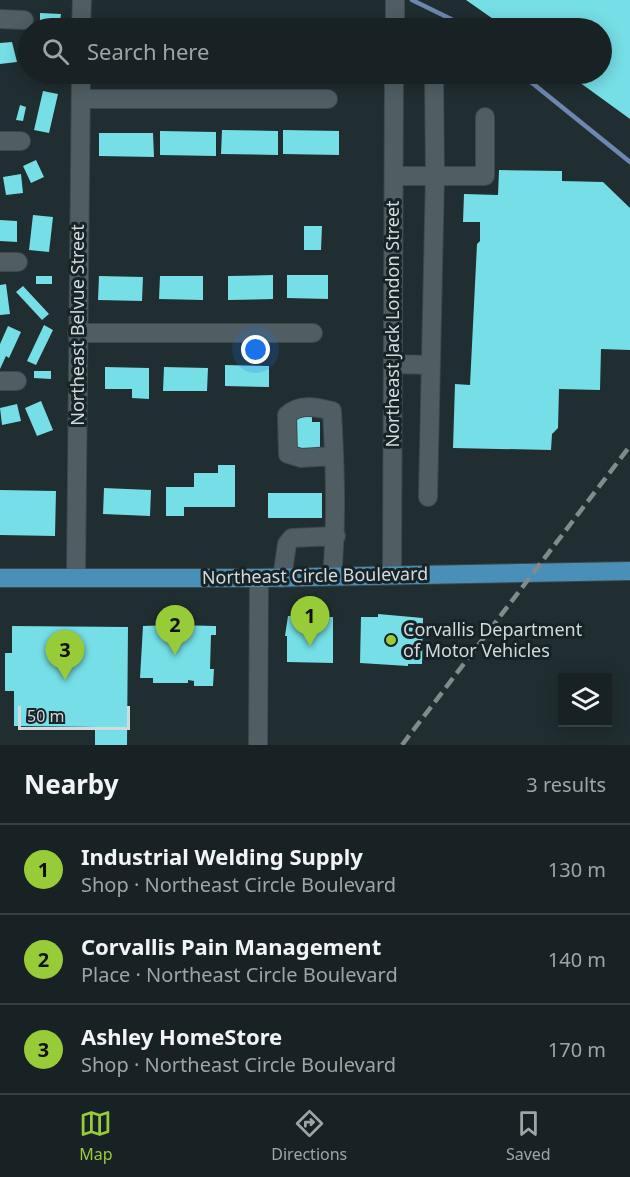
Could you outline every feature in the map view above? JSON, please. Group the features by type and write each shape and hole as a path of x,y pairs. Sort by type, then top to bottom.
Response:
{"main road":[{"name":"Northeast Circle Boulevard","path":"0,578 282,578 630,571"}],"street":[{"path":"81,18 82,0"},
{"path":"395,0 395,18"},
{"path":"0,19 18,20"},
{"name":"Northeast Belvue Street","path":"76,577 81,84"},
{"name":"Northeast Jack London Street","path":"392,575 394,84"},
{"path":"428,497 435,176 434,84"},
{"path":"81,99 328,99"},
{"path":"394,176 485,176 485,117"},
{"path":"0,141 21,141"},
{"path":"0,262 18,262"},
{"path":"77,333 313,333"},
{"path":"393,364 431,364"},
{"path":"332,576 336,536 334,456"},
{"path":"282,578 287,544 292,538 336,536"},
{"path":"258,745 259,578"}],"building":[{"path":"466,0 630,0 630,119 582,84 612,84 612,18 492,18"},
{"path":"40,13 61,14 60,18 40,18"},
{"path":"12,42 17,62 0,64 0,43"},
{"path":"43,91 58,94 49,133 34,130"},
{"path":"20,105 26,107 23,121 16,120"},
{"path":"222,130 278,131 278,155 221,154"},
{"path":"283,130 339,131 339,155 283,154"},
{"path":"160,131 216,132 216,156 160,155"},
{"path":"99,133 153,133 154,157 99,156"},
{"path":"36,160 44,177 31,183 23,166"},
{"path":"499,170 562,171 562,181 603,182 630,208 630,350 601,349 600,390 559,389 558,428 552,434 551,450 453,448 455,384 470,385 477,244 480,241 480,222 463,222 464,194 498,195"},
{"path":"21,174 23,193 6,195 3,177"},
{"path":"33,215 53,217 49,252 29,250"},
{"path":"0,220 17,221 17,242 0,241"},
{"path":"304,226 322,226 321,250 304,250"},
{"path":"273,275 273,299 228,300 228,276"},
{"path":"287,275 328,275 328,299 287,298"},
{"path":"36,276 52,276 52,284 36,284"},
{"path":"99,276 143,277 142,301 98,300"},
{"path":"160,276 203,276 203,300 159,299"},
{"path":"6,284 10,314 0,315 0,285"},
{"path":"23,286 49,314 42,320 16,292"},
{"path":"44,325 53,330 36,365 27,361"},
{"path":"8,326 21,332 9,358 6,356 0,369 0,344"},
{"path":"225,365 269,366 269,387 225,386"},
{"path":"105,367 149,368 149,399 132,398 132,389 105,389"},
{"path":"164,367 208,368 207,391 163,391"},
{"path":"34,371 51,371 51,379 34,378"},
{"path":"41,401 53,430 37,436 25,408"},
{"path":"17,404 21,421 2,425 0,408"},
{"path":"292,416 312,417 312,422 320,422 320,451 291,450"},
{"path":"218,465 235,465 235,507 184,507 184,516 166,516 166,487 194,487 194,473 218,473"},
{"path":"104,488 151,490 150,516 103,514"},
{"path":"0,490 56,491 55,536 0,535"},
{"path":"268,493 322,493 322,518 268,518"},
{"name":"Corvallis Department of Motor Vehicles","path":"378,614 423,618 422,664 408,664 408,666 360,663 361,617 378,617"},
{"path":"288,616 333,617 333,663 287,662 287,636 285,636"},
{"path":"12,626 128,627 127,745 95,745 95,727 14,726 14,691 5,691 5,653 12,653"},
{"path":"143,626 216,626 216,635 211,635 210,669 214,669 213,686 194,686 194,681 188,680 188,683 153,683 153,678 140,678"}],"waterway":[{"path":"412,0 449,18"},
{"path":"533,84 630,162"}],"railway":[{"path":"402,745 630,446"}],"place":[{"name":"Corvallis Department of Motor Vehicles","path":"391,640"},
{"name":"Industrial Welding Supply","path":"310,646"},
{"name":"Corvallis Pain Management","path":"175,655"},
{"name":"Ashley HomeStore","path":"65,680"}]}
